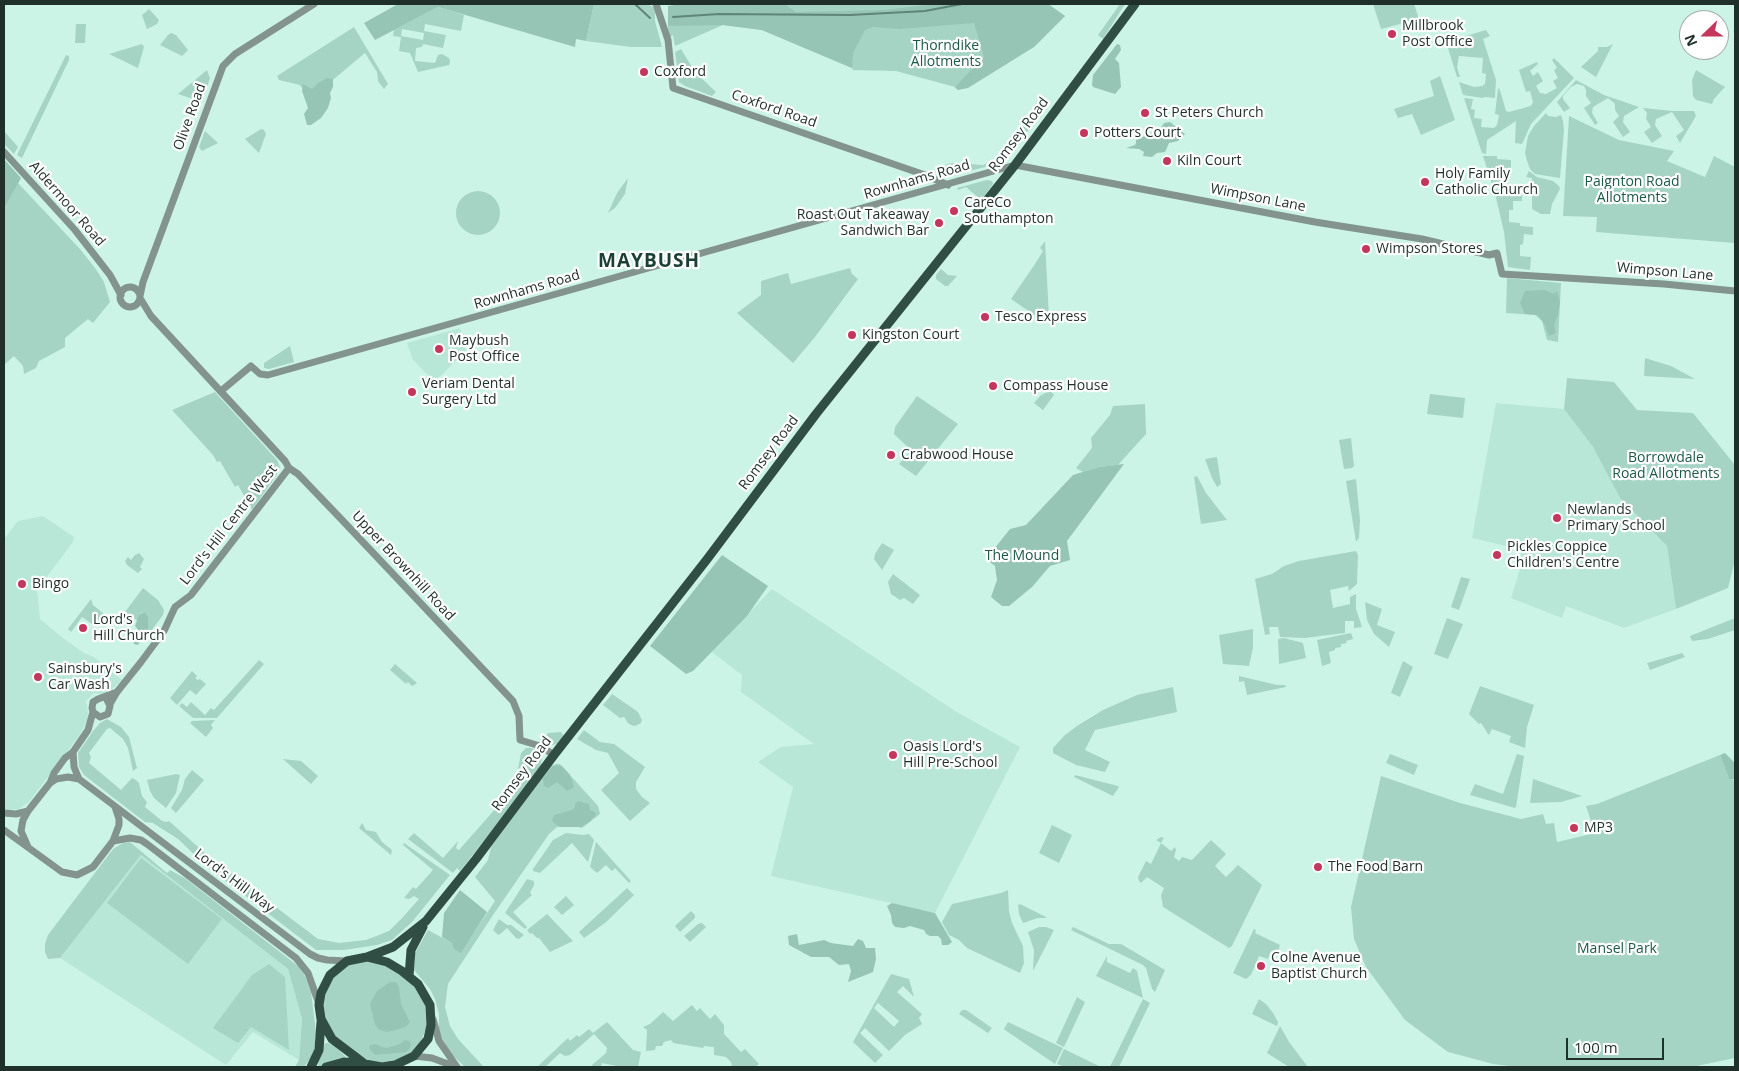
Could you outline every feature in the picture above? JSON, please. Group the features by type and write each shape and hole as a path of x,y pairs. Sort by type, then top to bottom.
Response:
{"main road":[{"name":"Romsey Road","path":"409,976 411,950 426,921 704,564 816,414 1015,165 1135,4"},
{"name":"Romsey Road","path":"368,957 393,947 426,921"},
{"path":"311,1067 320,1050 321,1020 319,1004 324,985 330,975 347,962 368,957 387,962 409,976 423,990 430,1005 431,1025 428,1039 414,1056 395,1065 382,1067 355,1062 344,1062 326,1067"},
{"path":"321,1020 332,1039 365,1064"}],"street":[{"name":"Olive Road","path":"140,297 143,282 223,66 234,54 314,4"},
{"name":"Coxford Road","path":"656,4 668,36 673,88 948,185"},
{"name":"Aldermoor Road","path":"4,152 75,230 110,275 121,295"},
{"name":"Rownhams Road","path":"221,391 251,366 260,374 268,375 1015,165"},
{"name":"Wimpson Lane","path":"1015,165 1315,222 1422,239 1489,255 1496,253 1502,274 1670,284 1735,291"},
{"name":"Aldermoor Road","path":"110,275 130,287"},
{"path":"143,282 122,290 121,295 123,303 151,316"},
{"path":"130,287 137,290 151,316 221,391"},
{"path":"131,306 137,304 140,297"},
{"name":"Upper Brownhill Road","path":"221,391 285,460 289,468 298,474 513,701 519,716 520,740 540,746 554,755"},
{"name":"Lord's Hill Centre West","path":"110,704 117,692 164,631 175,607 191,595 289,468"},
{"name":"Lord's Hill Centre West","path":"102,698 117,692"},
{"path":"28,847 21,831 23,820 50,783 54,773 65,758 73,752 88,730 110,711 110,704 107,700 98,698 93,702 93,712 88,730"},
{"path":"93,712 97,716 102,717"},
{"path":"73,752 74,767 79,779"},
{"path":"4,830 62,872 72,875 83,873 93,867 113,842 119,825 119,819 113,805 74,777 62,777 50,783"},
{"name":"Lord's Hill Way","path":"113,805 310,954 327,960 347,962"},
{"path":"4,813 16,814 28,811"},
{"name":"Lord's Hill Way","path":"113,842 130,838 141,840 148,844 296,958 308,973 319,1004"},
{"path":"431,1013 440,1040 456,1067"},
{"path":"414,1056 432,1058 456,1067"}],"shaded area":[{"path":"460,328 466,350 435,382 413,360 407,343"},
{"name":"Newlands Primary School","path":"1496,403 1564,409 1593,447 1620,498 1667,546 1676,609 1624,628 1566,606 1562,618 1511,598 1521,566 1520,544 1508,540 1506,546 1472,538"},
{"path":"43,516 74,537 73,542 37,590 40,619 84,653 94,657 122,680 109,692 94,693 86,701 89,718 79,736 29,802 19,809 8,810 4,809 4,539 18,521"},
{"name":"Oasis Lord's Hill Pre-School","path":"772,589 955,711 1020,747 935,913 771,876 793,787 758,762 781,747 814,744 741,692 742,675 712,652"},
{"path":"141,855 288,969 302,1019 299,1060 253,1032 226,1065 60,958"}],"green space":[{"path":"398,4 594,4 586,41 576,39 575,47 438,7 375,40 364,23"},
{"path":"594,4 647,4 655,8 655,21 662,47 631,47 586,41"},
{"name":"Thorndike Allotments","path":"684,4 1048,4 1065,16 1034,47 958,90 955,87 896,71 853,70 762,30 723,25 675,46 673,35 668,40 668,6"},
{"path":"684,4 802,4 786,5 796,12 883,10 937,4 1048,4 1065,16 1034,47 968,88 958,90 955,87 984,57 974,23 900,29 873,27 865,30 853,53 852,68 762,30 723,25 668,26 668,6"},
{"path":"1120,4 1125,4 1103,39 1098,35"},
{"path":"1373,4 1414,4 1419,19 1381,29"},
{"path":"438,7 464,15 461,31 425,24 424,31 446,35 443,48 423,44 422,47 416,48 415,61 435,63 438,55 442,54 449,58 450,62 449,65 418,72 410,53 399,51 401,37 393,36 394,30","holes":["402,29 424,33 423,40 401,36"]},
{"path":"149,9 159,20 157,24 147,29 142,15"},
{"path":"76,24 86,24 85,43 75,43"},
{"path":"354,27 388,84 384,89 378,81 377,72 365,53 310,99 300,85 279,80 277,76"},
{"path":"1486,30 1490,36 1483,39 1496,80 1495,98 1463,95 1459,82 1474,87 1485,84 1486,74 1482,73 1483,58 1459,56 1457,67 1460,77 1457,77 1447,45 1449,41"},
{"path":"171,33 176,35 188,50 182,56 160,45"},
{"path":"142,44 144,47 138,68 109,54"},
{"path":"1117,44 1120,45 1121,50 1115,59 1119,63 1121,87 1115,94 1092,85 1093,75"},
{"path":"1613,44 1596,77 1581,67 1598,51 1598,47 1607,47"},
{"path":"681,49 695,72 716,92 712,96 679,82 675,52"},
{"path":"66,55 69,56 69,60 22,158 17,155"},
{"path":"1554,58 1574,78 1531,124 1522,144 1515,143 1516,121 1487,140 1486,154 1482,153 1464,98 1473,99 1471,109 1475,110 1474,118 1482,119 1481,127 1494,128 1497,125 1499,115 1495,114 1498,88 1506,111 1509,112 1531,106 1533,102 1530,91 1526,92 1519,70 1537,62 1538,64 1530,71 1533,76 1538,72 1543,81 1536,86 1540,93 1546,94 1557,88 1553,81 1558,78 1554,70 1557,68 1552,60"},
{"path":"207,70 210,78 202,102 178,94"},
{"path":"1696,70 1725,87 1712,104 1696,100 1693,96 1692,80"},
{"path":"1440,76 1455,120 1421,135 1412,114 1398,118 1394,109 1434,96 1430,81"},
{"path":"327,78 333,79 328,108 321,118 311,125 307,125 304,114 308,108 302,91 303,84 312,89"},
{"path":"1576,80 1604,95 1639,107 1624,116 1623,122 1630,132 1623,137 1613,122 1619,116 1615,110 1615,104 1608,98 1593,107 1592,113 1598,123 1595,125 1584,108 1591,103 1586,96 1584,86 1577,84 1571,87 1563,96 1563,99 1570,108 1564,112 1557,102"},
{"path":"1643,108 1694,111 1696,116 1680,143 1676,136 1684,130 1672,112 1656,119 1655,125 1662,136 1652,143 1644,132 1651,127 1646,119 1647,113"},
{"path":"1546,113 1548,116 1556,117 1561,115 1563,121 1560,178 1535,174 1530,169 1525,153 1528,136"},
{"name":"Paignton Road Allotments","path":"1569,116 1619,140 1674,151 1667,161 1705,177 1714,156 1735,167 1735,243 1596,232 1597,217 1563,216"},
{"path":"1170,122 1185,134 1178,141 1169,143 1165,152 1157,153 1152,157 1143,156 1144,152 1139,149 1126,148 1135,145 1136,140 1160,129 1164,123"},
{"path":"1028,124 1032,127 1022,136 1021,142 1016,148 1003,159 997,160 1018,129"},
{"path":"261,129 266,134 259,153 245,139"},
{"path":"4,131 18,147 14,154 4,144"},
{"path":"205,131 218,143 202,151 199,147"},
{"path":"1483,156 1497,156 1497,159 1511,160 1511,168 1502,168 1500,187 1493,187"},
{"path":"4,159 21,178 4,209"},
{"path":"994,161 989,166 950,176 944,171 947,164 983,165"},
{"path":"1529,171 1537,177 1553,181 1559,186 1560,189 1552,204 1550,214 1541,214 1532,209 1532,178 1526,177"},
{"path":"628,178 625,194 615,208 608,213 617,193"},
{"path":"987,180 992,181 993,184 981,200 966,187 958,190 957,188"},
{"path":"18,183 80,249 95,268 104,282 110,302 93,323 88,319 65,338 65,347 39,361 36,368 24,374 23,366 14,356 4,365 4,209"},
{"path":"1494,189 1522,194 1522,201 1513,201 1513,210 1509,210 1509,222 1520,223 1520,226 1533,227 1533,235 1524,234 1523,244 1520,245 1520,256 1531,257 1530,270 1508,267 1504,232"},
{"path":"474,191 482,191 494,197 500,213 494,229 482,235 474,235 462,229 456,217 456,209 462,197"},
{"path":"1045,241 1049,318 1046,323 1011,299 1043,251 1040,248"},
{"path":"850,268 852,274 858,279 793,363 737,313 761,295 761,281 788,273 791,284"},
{"path":"941,269 948,275 957,276 948,286 945,286 936,279 936,275"},
{"path":"1507,278 1561,283 1558,342 1547,340 1542,321 1535,315 1506,313"},
{"path":"1545,290 1554,294 1557,291 1560,302 1554,325 1556,333 1549,336 1545,325 1538,315 1525,314 1520,303 1525,291"},
{"path":"290,346 294,362 269,369 264,368 264,363"},
{"path":"1645,358 1671,366 1695,379 1644,376"},
{"name":"Borrowdale Road Allotments","path":"1567,378 1614,382 1637,410 1693,413 1735,465 1735,560 1728,588 1676,609 1667,546 1620,498 1593,447 1564,409"},
{"path":"215,392 277,460 280,467 276,476 252,510 238,485 235,487 220,461 217,462 213,455 172,410"},
{"path":"1047,392 1052,392 1054,395 1043,410 1034,403"},
{"path":"1430,394 1465,398 1463,418 1427,414"},
{"path":"917,396 958,424 916,476 899,464 911,450 894,434 895,427"},
{"path":"1145,404 1146,434 1118,465 1099,467 1083,472 1076,468 1092,448 1091,438 1110,415 1113,406"},
{"path":"1351,438 1354,466 1344,469 1339,440"},
{"path":"1217,457 1221,484 1217,487 1205,459"},
{"name":"The Mound","path":"1124,464 1067,541 1070,560 1050,566 1032,587 1009,606 1002,606 991,597 997,580 995,566 986,559 1010,529 1026,525 1073,475 1099,467"},
{"path":"1197,476 1206,493 1227,520 1201,524 1194,477"},
{"path":"1356,479 1360,520 1359,538 1356,542 1346,481"},
{"path":"882,543 894,550 882,570 874,559"},
{"path":"1356,551 1358,555 1357,584 1349,591 1348,586 1330,590 1333,608 1350,604 1350,597 1356,594 1356,609 1362,627 1354,628 1354,621 1345,621 1345,633 1305,638 1280,637 1278,627 1269,627 1270,634 1265,635 1255,579 1272,574 1284,566 1299,561"},
{"path":"139,553 144,559 140,567 142,569 138,573 127,565 125,561 128,557 131,560"},
{"path":"722,555 768,586 747,616 693,671 686,674 650,646"},
{"path":"893,574 920,595 913,604 904,598 900,600 891,594 888,582"},
{"path":"1461,577 1470,579 1459,610 1451,607"},
{"path":"143,588 158,600 164,610 163,615 148,635 148,616 143,612 139,615 138,621 125,612"},
{"path":"91,599 93,605 104,614 95,626 82,617 71,632 68,629"},
{"path":"1365,602 1382,609 1377,625 1395,632 1389,647 1374,634 1367,620"},
{"path":"144,612 148,616 148,635 143,637 138,645 134,644 133,641 139,631 135,626 139,615"},
{"path":"1447,618 1463,624 1448,659 1434,654"},
{"path":"1735,618 1735,630 1708,639 1692,641 1690,636"},
{"path":"1253,629 1253,648 1249,666 1223,664 1219,635"},
{"path":"1351,633 1353,639 1346,641 1347,643 1341,644 1341,647 1329,652 1331,663 1322,666 1317,640"},
{"path":"1284,638 1303,643 1306,658 1279,664 1278,639"},
{"path":"1682,653 1685,657 1650,670 1647,663"},
{"path":"259,660 264,664 217,718 193,718 179,706 182,703 187,707 191,702 205,715 211,708 214,710"},
{"path":"1403,661 1413,667 1400,697 1391,693"},
{"path":"395,664 417,683 412,686 408,682 406,684 390,670"},
{"path":"192,671 197,676 195,678 200,679 206,684 196,695 190,690 177,705 170,698"},
{"path":"1239,676 1277,685 1285,685 1286,687 1247,695 1244,681 1239,682"},
{"path":"1480,686 1534,705 1527,727 1525,748 1509,742 1511,736 1492,729 1489,735 1481,723 1479,724 1469,714"},
{"path":"1173,687 1177,712 1095,730 1085,750 1110,762 1105,772 1076,765 1053,753 1053,748 1065,735 1103,710 1137,695"},
{"path":"612,694 638,712 642,720 641,723 635,726 631,725 624,717 620,718 603,705"},
{"path":"107,719 121,727 129,737 137,768 133,771 128,748 123,739 110,728 107,729 89,753 91,757 89,763 121,790 132,778 136,780 139,783 142,796 147,802 145,807 162,821 169,821 206,854 318,939 339,943 366,940 389,931 403,917 419,899 414,896 409,899 404,898 413,887 416,889 433,870 403,845 404,843 450,875 412,922 392,940 377,945 344,950 316,950 206,866 178,839 153,823 145,822 84,775 79,767 78,753 93,731 100,723"},
{"path":"215,720 211,725 213,728 206,737 190,723 192,721"},
{"path":"584,730 600,742 614,744 645,767 636,782 636,789 650,803 630,821 601,790 619,773 608,753 596,750 577,739"},
{"path":"561,732 564,736 558,744 551,745 542,742 548,733"},
{"path":"526,748 540,751 542,758 540,769 460,871 457,868 453,873 408,839 414,833 443,858 458,841 456,848 459,850 511,791 516,780 521,753"},
{"path":"1725,753 1735,763 1735,779 1729,779 1720,755"},
{"path":"1390,754 1418,765 1414,775 1386,763"},
{"path":"1517,754 1524,756 1515,808 1470,795 1475,784 1503,794"},
{"name":"Mansel Park","path":"1720,755 1729,779 1733,779 1735,785 1735,1058 1692,1067 1518,1067 1493,1064 1448,1052 1405,1020 1366,967 1354,939 1351,907 1381,776 1460,803 1521,819 1543,814 1546,824 1554,823 1557,842 1595,833 1586,806 1597,804"},
{"path":"283,759 301,761 318,776 311,784"},
{"path":"560,764 598,806 600,814 582,828 574,826 557,827 549,834 448,984 445,1007 450,1026 458,1039 484,1067 465,1067 451,1054 442,1039 435,999 430,989 414,970 415,953 428,930 452,943 461,952 495,901 475,877 488,860 491,847 551,766"},
{"path":"562,766 570,775 574,787 567,791 557,782 548,788 544,786 543,779 552,767"},
{"path":"192,770 204,780 176,813 171,808 182,790 185,779"},
{"path":"176,774 180,775 176,793 166,808 154,798 147,780"},
{"path":"1075,775 1119,787 1113,796 1074,777"},
{"path":"1533,779 1582,796 1561,802 1530,803"},
{"path":"578,801 589,804 590,810 596,813 591,821 581,827 560,827 554,823 552,820 554,815 572,810"},
{"path":"362,823 366,830 376,832 382,842 392,850 391,855 359,828"},
{"path":"1052,825 1072,835 1059,863 1039,853"},
{"path":"566,833 589,834 594,840 588,862 572,843 540,873 533,871 553,840"},
{"path":"1161,837 1164,838 1161,843 1156,840"},
{"path":"1211,840 1226,854 1215,866 1226,877 1238,865 1262,885 1232,946 1229,948 1163,907 1161,895 1164,888 1147,877 1141,883 1139,881 1138,877 1146,861 1151,864 1161,843 1171,851 1175,847 1174,857 1179,861 1182,857 1192,860"},
{"path":"130,842 167,873 170,870 186,879 298,966 304,974 311,992 317,1040 312,1056 304,1067 295,1067 299,1060 302,1019 288,969 141,855 60,958 48,959 45,952 45,944 48,935 113,849 123,843"},
{"path":"596,842 631,881 629,883 615,868 612,871 606,865 597,873 590,867"},
{"path":"141,858 222,919 188,964 107,903"},
{"path":"527,879 534,881 530,893 532,895 513,912 527,927 525,929 505,913"},
{"path":"627,888 634,895 605,923 584,938 579,932"},
{"path":"460,890 487,912 461,953 454,949 452,943 442,937 444,913"},
{"path":"1008,890 1009,911 1012,923 1023,946 1024,963 1020,973 967,948 959,940 949,935 942,922 952,904"},
{"path":"566,896 574,905 562,915 554,907"},
{"path":"892,903 935,913 952,942 948,945 942,945 941,939 938,936 930,936 924,930 910,926 904,928 895,927 887,906"},
{"path":"1020,904 1046,918 1038,918 1023,923 1019,914 1018,905"},
{"path":"691,911 695,918 680,932 675,926"},
{"path":"547,914 573,941 550,952 539,938 532,933 530,934 527,930"},
{"path":"499,919 524,935 519,939 516,938 507,928 499,935 497,934 493,930"},
{"path":"702,923 706,927 690,942 684,936 698,924"},
{"path":"1039,927 1054,930 1033,971 1034,950 1028,932"},
{"path":"1073,927 1109,944 1121,944 1165,970 1155,992 1152,989 1146,968 1143,965 1071,930"},
{"path":"1254,929 1256,930 1255,933 1280,945 1278,951 1271,951 1268,959 1259,956 1251,975 1246,979 1233,973"},
{"path":"797,934 799,945 824,940 831,943 853,946 858,939 863,941 866,948 875,948 876,959 873,972 848,982 851,971 849,964 839,965 829,957 811,957 789,945 788,936"},
{"path":"1107,956 1107,962 1130,973 1133,968 1137,971 1143,998 1096,976"},
{"path":"370,961 390,967 403,976 419,991 427,1007 427,1026 419,1046 408,1056 388,1063 375,1062 364,1058 338,1040 326,1024 323,1003 327,986 336,973 350,964"},
{"path":"269,964 285,977 289,1050 251,1027 238,1043 213,1028 252,975"},
{"path":"891,974 909,979 914,997 903,986 897,992 922,1014 919,1018 922,1024 905,1035 889,1051 865,1028 860,1033 883,1055 875,1063 853,1042","holes":["878,1003 899,1021 894,1027 874,1008"]},
{"path":"390,982 396,982 399,987 401,1004 410,1022 405,1027 387,1032 380,1030 375,1025 370,1004 377,991"},
{"path":"1077,997 1085,1002 1064,1047 1056,1043"},
{"path":"1143,999 1150,1003 1119,1067 1110,1067"},
{"path":"1259,999 1273,1013 1278,1022 1277,1026 1252,1014"},
{"path":"692,1005 697,1011 700,1008 710,1019 715,1014 724,1025 724,1034 741,1052 745,1049 759,1064 755,1067 732,1067 731,1062 726,1057 714,1055 714,1047 704,1046 703,1048 673,1043 671,1040 664,1042 662,1046 656,1046 655,1050 646,1051 647,1030 643,1027 650,1024 663,1012 673,1021"},
{"path":"962,1010 966,1010 992,1028 988,1033 959,1014"},
{"path":"607,1022 633,1050 641,1052 638,1067 622,1067 602,1063 601,1067 593,1067 592,1065 606,1053 607,1048 594,1034 570,1055 565,1056 560,1053 545,1067 537,1067 568,1038 570,1041 589,1029 593,1033"},
{"path":"1008,1022 1063,1048 1055,1064 1005,1030"},
{"path":"1280,1026 1289,1042 1308,1067 1289,1067 1267,1053"},
{"path":"405,1040 411,1044 406,1052 375,1055 369,1048 370,1045 376,1044 387,1048 400,1044"},
{"path":"325,1043 334,1045 346,1057 318,1067 319,1058"},
{"path":"1064,1049 1101,1067 1065,1067 1057,1064"}],"waterway":[{"path":"635,4 650,18"},
{"path":"673,17 719,14 850,15 925,11 962,4"}],"place":[{"name":"Millbrook Post Office","path":"1392,34"},
{"name":"Coxford","path":"644,72"},
{"name":"St Peters Church","path":"1145,113"},
{"name":"Potters Court","path":"1084,133"},
{"name":"Kiln Court","path":"1167,161"},
{"name":"Holy Family Catholic Church","path":"1425,182"},
{"name":"CareCo Southampton","path":"954,211"},
{"name":"Roast Out Takeaway Sandwich Bar","path":"939,223"},
{"name":"Wimpson Stores","path":"1366,249"},
{"name":"Tesco Express","path":"985,317"},
{"name":"Kingston Court","path":"852,335"},
{"name":"Maybush Post Office","path":"439,349"},
{"name":"Compass House","path":"993,386"},
{"name":"Veriam Dental Surgery Ltd","path":"412,392"},
{"name":"Crabwood House","path":"891,455"},
{"name":"Newlands Primary School","path":"1557,518"},
{"name":"Pickles Coppice Children's Centre","path":"1497,555"},
{"name":"Bingo","path":"22,584"},
{"name":"Lord's Hill Church","path":"83,628"},
{"name":"Sainsbury's Car Wash","path":"38,677"},
{"name":"Oasis Lord's Hill Pre-School","path":"893,755"},
{"name":"MP3","path":"1574,828"},
{"name":"The Food Barn","path":"1318,867"},
{"name":"Colne Avenue Baptist Church","path":"1261,966"}],"district":[{"name":"MAYBUSH","path":"649,262"}]}
